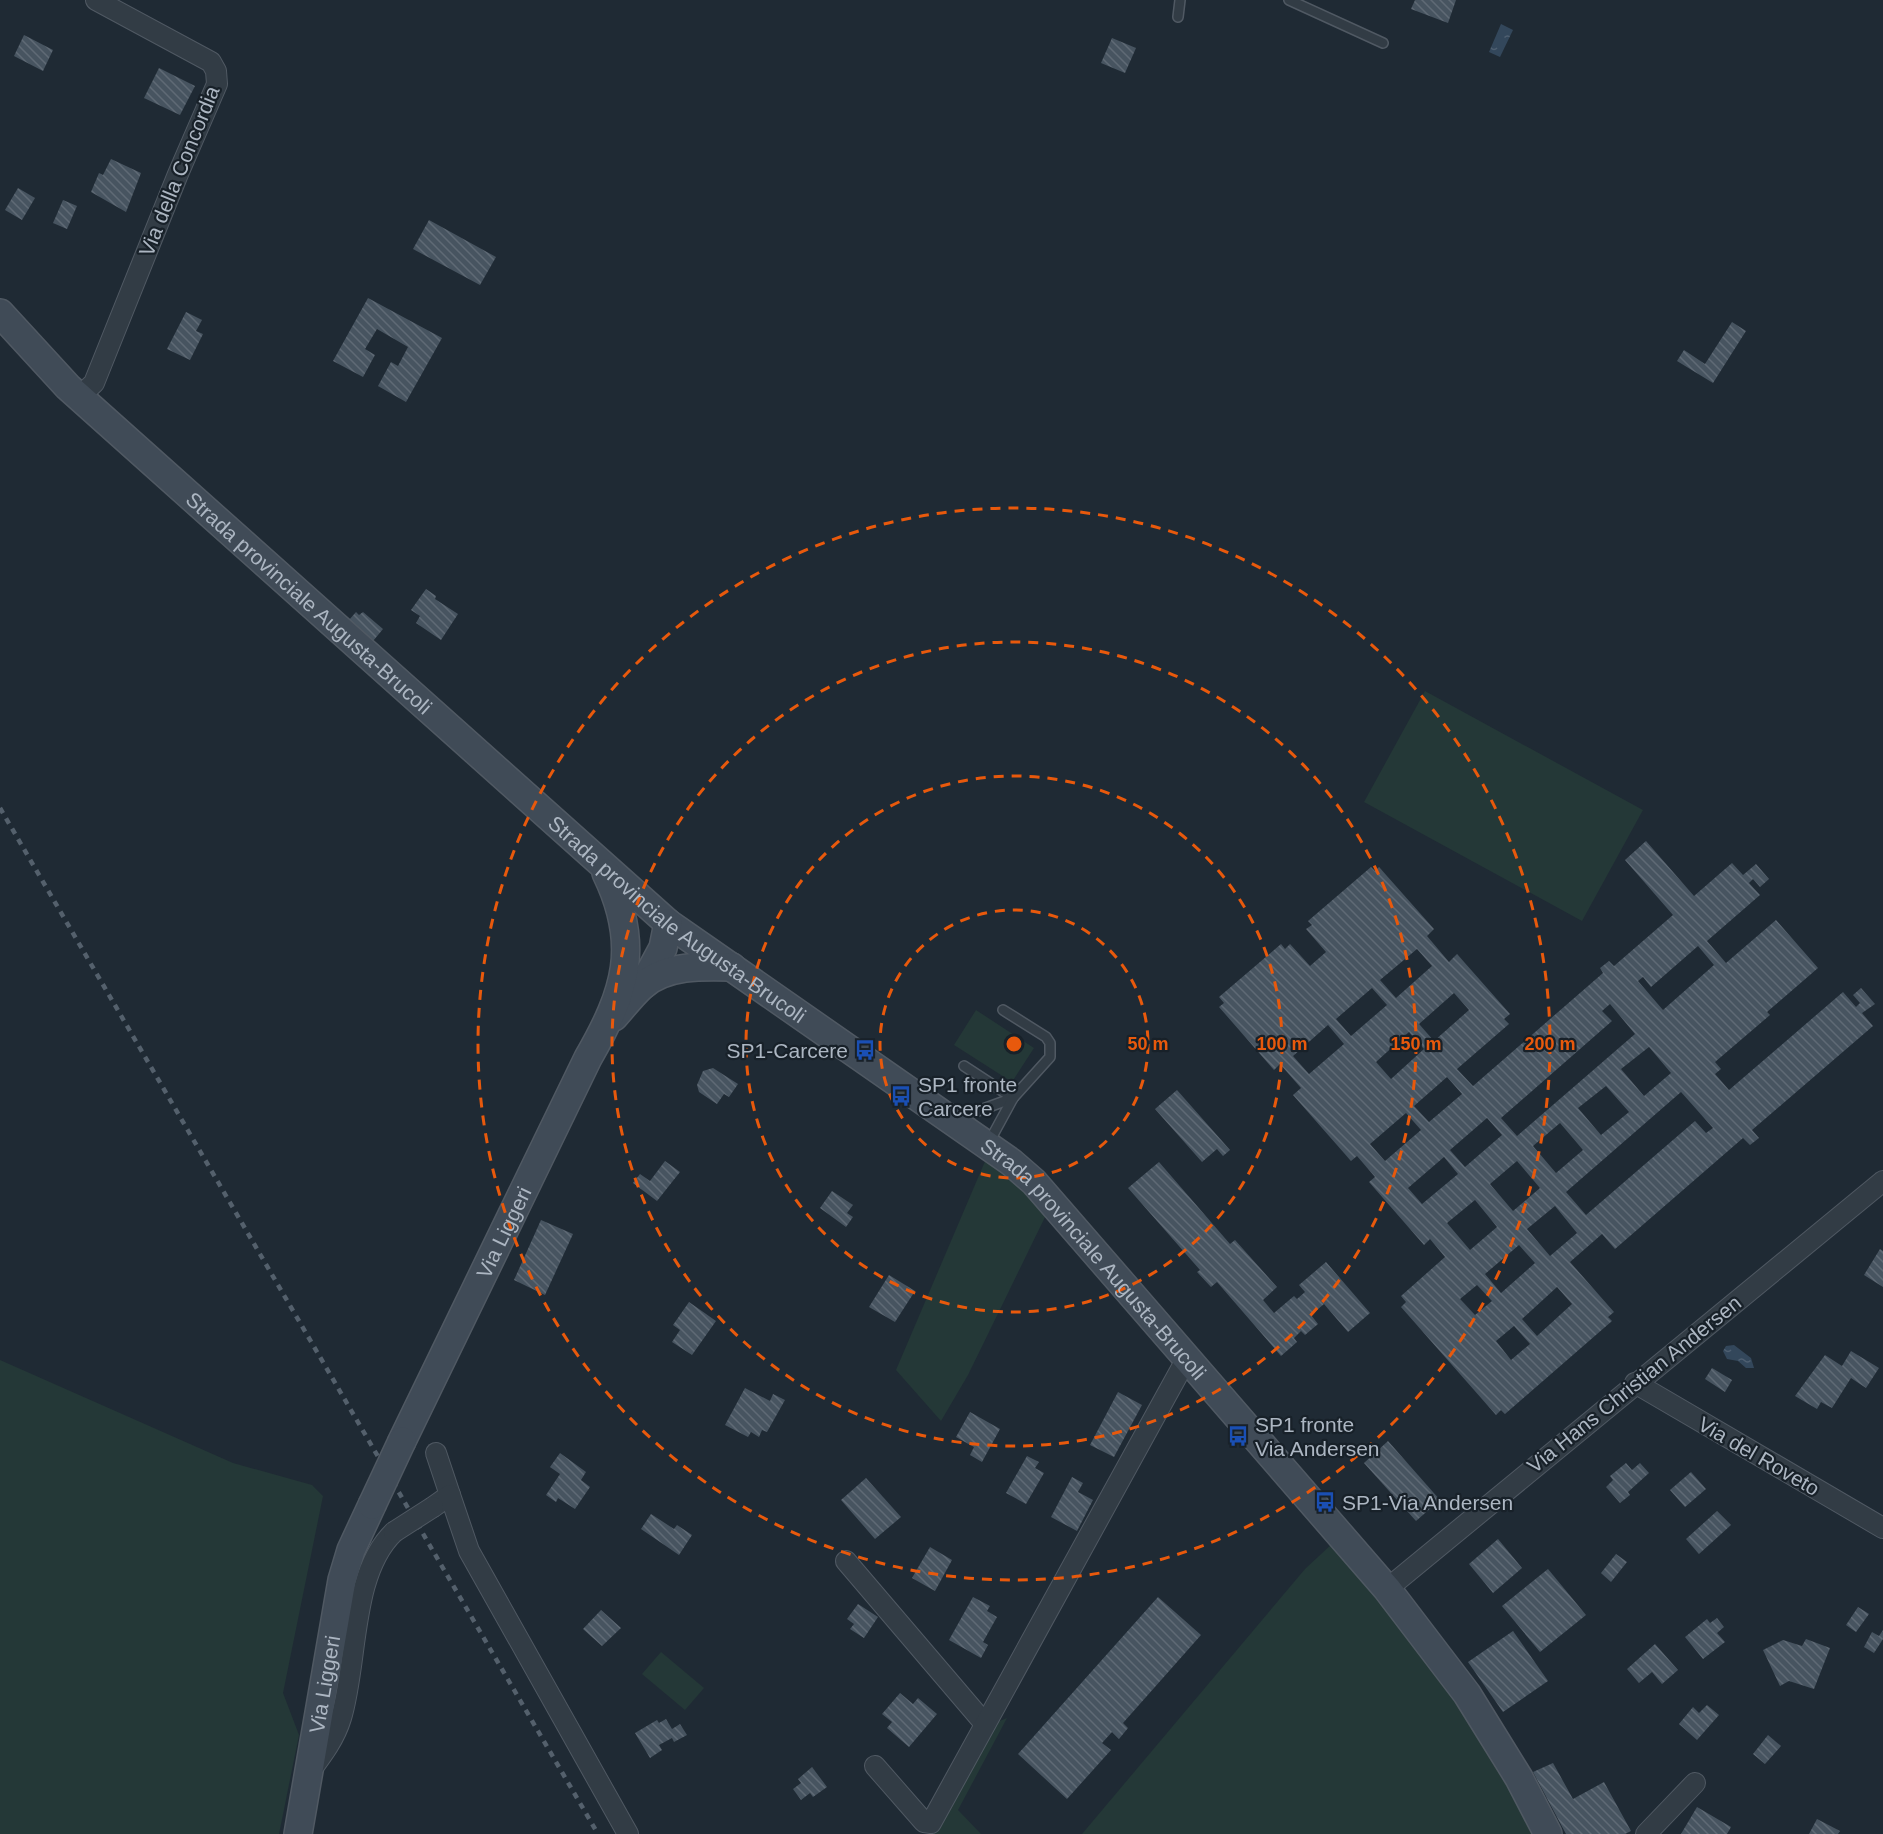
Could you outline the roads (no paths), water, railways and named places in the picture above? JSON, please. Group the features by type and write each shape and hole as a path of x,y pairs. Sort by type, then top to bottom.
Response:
{"main road":[{"name":"Strada provinciale Augusta-Brucoli","path":"0,313 10,327 80,396 668,923 952,1121 1034,1182 1387,1589 1467,1694 1519,1778 1548,1834"},
{"path":"601,864 616,895 635,975"},
{"path":"635,975 645,939 668,923"},
{"path":"635,975 670,972 698,966 732,968"},
{"name":"Via Liggeri","path":"298,1834 311,1770 342,1580 351,1550 588,1059 635,975"}],"street":[{"name":"Via della Concordia","path":"80,396 94,383 178,174 217,84 211,62 96,0"},
{"name":"Via Hans Christian Andersen","path":"1387,1589 1883,1181"},
{"path":"875,1766 924,1822 931,1823 1187,1358"},
{"name":"Via del Roveto","path":"1635,1383 1883,1528"},
{"path":"436,1453 469,1551 628,1834"},
{"path":"311,1770 331,1742 341,1719 366,1587 383,1541 450,1495"},
{"path":"846,1561 985,1725"},
{"path":"1646,1834 1695,1783"}],"lane":[{"path":"1178,17 1180,0"},
{"path":"1289,0 1383,43"},
{"path":"987,1146 1012,1098 1050,1057 1050,1043 1046,1037 1003,1010"},
{"path":"964,1066 1012,1098"},
{"path":"952,1121 1012,1098"}],"water":[{"path":"1501,24 1513,30 1500,57 1489,52"},
{"path":"1734,1345 1751,1358 1754,1368 1746,1368 1738,1361 1727,1359 1723,1351 1726,1346"}],"railway":[{"path":"0,808 598,1834"}],"place":[{"name":"SP1-Carcere","path":"865,1050"},
{"name":"SP1 fronte Carcere","path":"901,1096"},
{"name":"SP1 fronte Via Andersen","path":"1238,1436"},
{"name":"SP1-Via Andersen","path":"1325,1502"}]}
